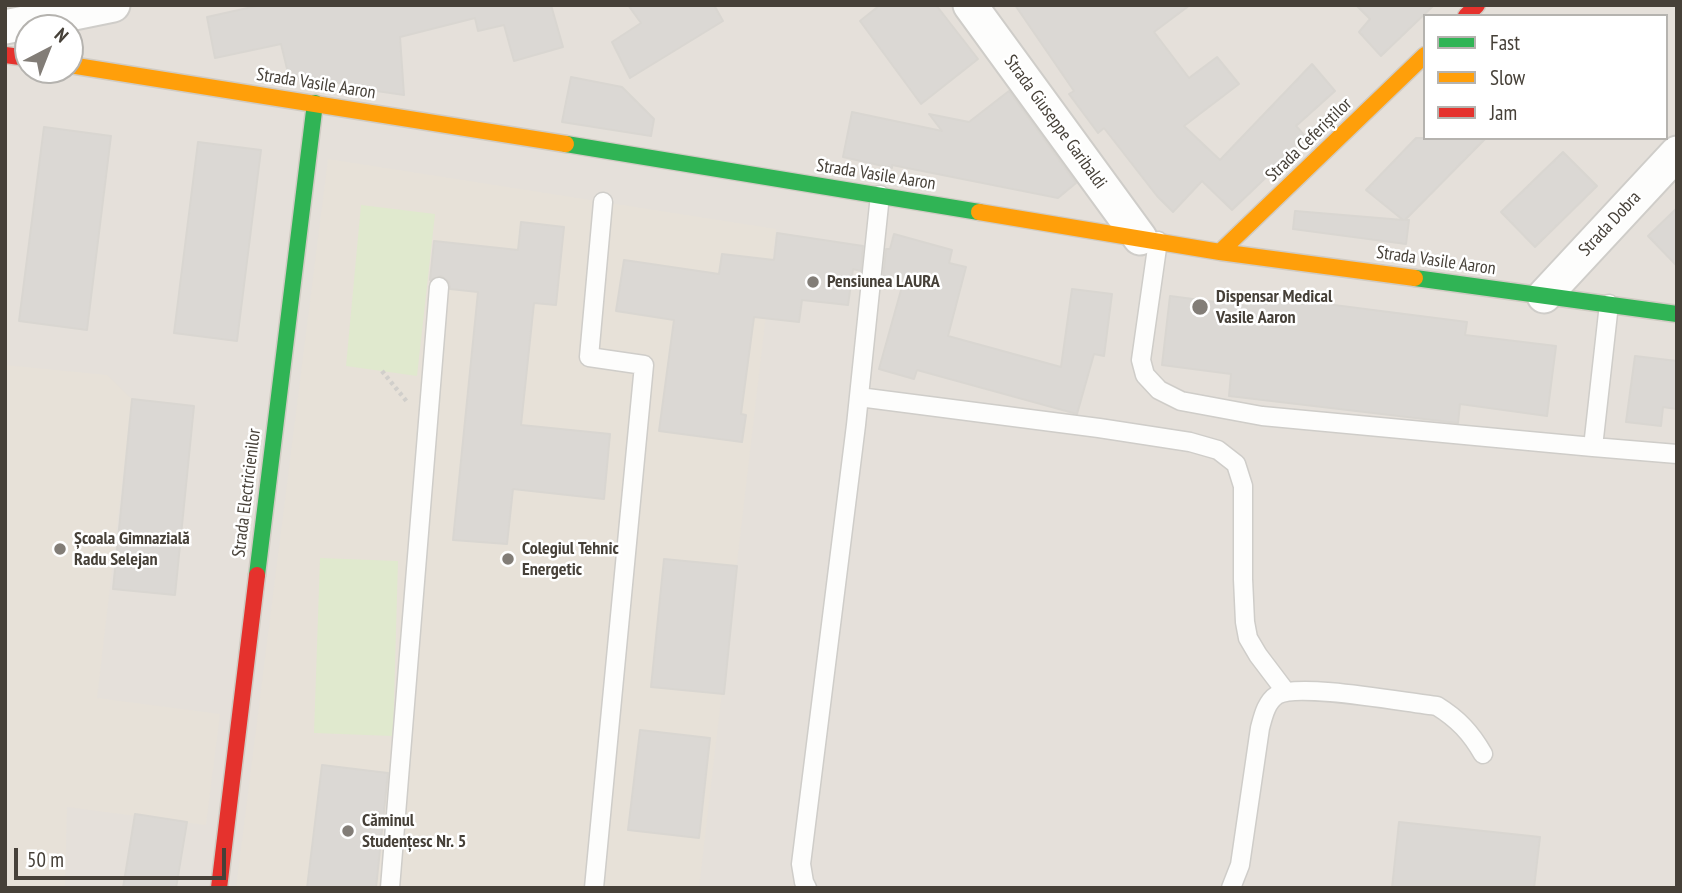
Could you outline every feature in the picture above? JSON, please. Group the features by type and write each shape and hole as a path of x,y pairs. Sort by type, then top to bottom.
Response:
{"street":[{"path":"5,27 113,5"},
{"name":"Strada Giuseppe Garibaldi","path":"970,5 1149,239"},
{"name":"Strada Ceferiștilor","path":"1220,251 1423,57"},
{"name":"Strada Vasile Aaron","path":"84,67 1220,251 1677,314"},
{"name":"Strada Electricienilor","path":"219,888 314,103"},
{"name":"Strada Dobra","path":"1544,296 1677,153"}],"lane":[{"path":"807,888 802,864 859,397 880,195"},
{"path":"594,888 644,365 589,357 603,202"},
{"path":"1149,239 1141,360 1145,375 1159,390 1181,401 1262,416 1677,454"},
{"path":"390,888 439,288"},
{"path":"1593,447 1609,304"},
{"path":"859,397 1099,428 1190,442 1218,450 1237,464 1243,486 1244,622 1248,638 1286,692"},
{"path":"1231,888 1241,865 1260,728 1266,707 1275,696 1302,690 1437,706 1471,733 1483,754"}],"shaded area":[{"path":"5,5 1677,5 1677,888 5,888"},
{"name":"Colegiul Tehnic Energetic","path":"328,159 776,229 699,888 236,888"},
{"name":"Școala Gimnazială Radu Selejan","path":"5,365 107,375 132,399 97,698 220,714 206,825 67,807 65,888 5,888"}],"green space":[{"path":"361,205 435,214 417,376 346,366"},
{"path":"320,558 398,561 393,736 314,733"}],"building":[{"path":"261,5 551,5 563,47 514,61 504,25 478,31 475,18 400,37 404,95 363,89 363,86 289,77 281,44 215,58 207,17"},
{"path":"628,5 714,5 723,21 630,78 612,42 641,23"},
{"path":"880,5 936,5 978,59 921,104 860,21"},
{"path":"1015,5 1190,5 1154,32 1189,78 1217,57 1239,84 1184,126 1220,160 1312,64 1335,91 1296,126 1307,138 1232,210 1202,181 1173,212 1157,196 1104,128 1098,133 1069,94 1074,91"},
{"path":"1356,5 1434,5 1381,56 1359,32 1370,19"},
{"path":"571,77 622,87 654,119 651,136 562,122"},
{"path":"1009,91 1076,183 1058,198 843,157 852,112 942,131 929,114 969,122"},
{"path":"44,127 111,136 87,330 19,321"},
{"path":"1416,138 1484,140 1405,220 1409,220 1406,244 1293,229 1295,211 1403,220 1366,190"},
{"path":"198,142 261,150 237,341 174,333"},
{"path":"1563,152 1597,186 1535,247 1501,212"},
{"path":"1677,208 1677,266 1648,236"},
{"name":"Colegiul Tehnic Energetic","path":"521,222 564,227 556,305 534,303 521,425 610,434 604,499 513,489 507,544 453,540 478,292 450,289 449,282 441,276 430,280 434,241 518,250"},
{"path":"777,233 863,246 861,271 853,269 848,305 802,300 799,322 754,317 741,414 746,415 742,442 659,431 674,320 616,311 624,260 719,274 722,254 774,260"},
{"path":"894,234 952,250 949,263 966,267 948,336 1061,367 1072,289 1112,294 1104,356 1094,354 1077,414 917,370 914,379 879,369 903,283 883,278 886,249 890,249"},
{"path":"1248,294 1467,322 1465,335 1556,346 1547,416 1460,404 1458,423 1229,396 1231,374 1162,365 1170,296 1247,306"},
{"path":"1635,356 1677,361 1677,409 1663,407 1661,426 1626,422"},
{"path":"132,399 194,406 175,595 113,589"},
{"path":"664,559 737,566 724,694 651,687"},
{"path":"640,730 710,738 699,838 628,830"},
{"name":"Căminul Studențesc Nr. 5","path":"322,765 388,773 376,888 307,888"},
{"path":"135,814 187,822 176,888 123,888"},
{"path":"1399,822 1540,837 1534,888 1392,888"}],"traffic: fast":[{"path":"257,575 315,103"},
{"path":"566,144 979,212"},
{"path":"1415,278 1677,314"}],"traffic: slow":[{"path":"1220,252 1423,57"},
{"path":"84,67 566,144"},
{"path":"979,212 1220,252 1415,278"}],"traffic: jam":[{"path":"1468,14 1477,5"},
{"path":"5,55 14,56"},
{"path":"219,888 257,575"}],"place":[{"name":"Pensiunea LAURA","path":"813,282"},
{"name":"Dispensar Medical Vasile Aaron","path":"1200,307"},
{"name":"Școala Gimnazială Radu Selejan","path":"60,549"},
{"name":"Colegiul Tehnic Energetic","path":"508,559"},
{"name":"Căminul Studențesc Nr. 5","path":"348,831"}]}
